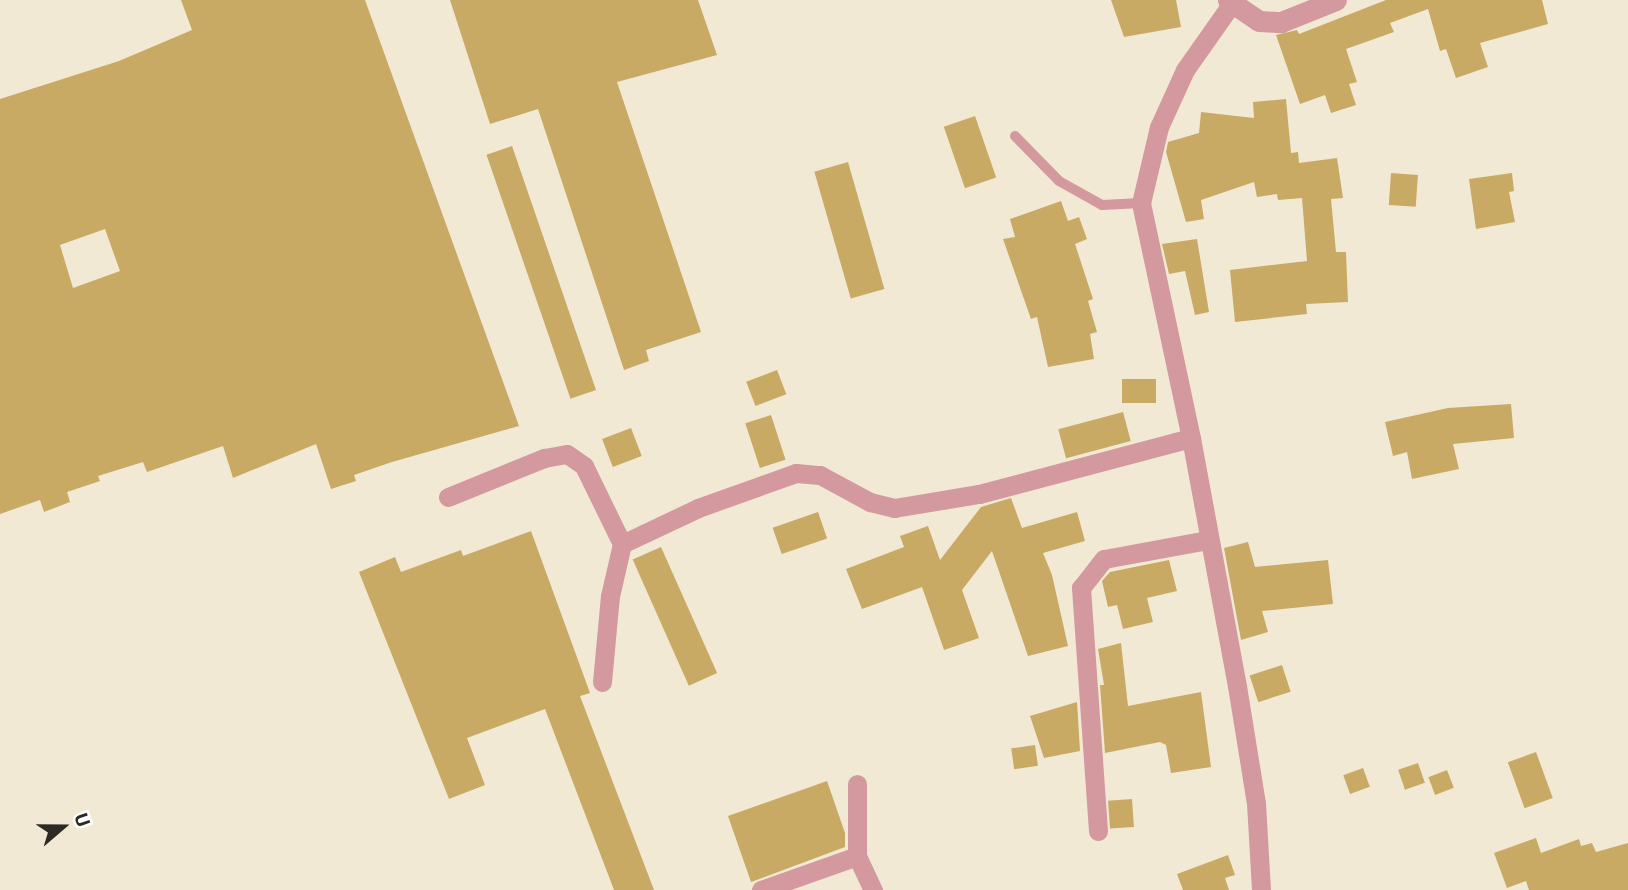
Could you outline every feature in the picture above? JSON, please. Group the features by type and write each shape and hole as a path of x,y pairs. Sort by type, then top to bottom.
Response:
{"street":[{"path":"1261,890 1256,803 1191,438 1141,203 1159,127 1185,70 1229,3 1259,21 1281,22 1336,0"},
{"path":"622,544 698,508 796,474 820,475 870,502 894,508 979,494 1191,438"},
{"path":"448,497 544,458 567,454 584,466 622,544 610,596 602,682"},
{"path":"1098,831 1081,588 1104,559 1208,540"},
{"path":"857,784 857,856 873,890"},
{"path":"761,890 857,856"}],"lane":[{"path":"1015,136 1059,181 1102,205 1141,203"}],"building":[{"path":"181,0 365,0 519,426 392,462 354,475 356,481 331,489 316,444 233,478 223,446 147,472 143,462 98,476 100,481 67,492 70,502 44,512 40,500 0,514 0,99 119,61 192,30","holes":["105,229 120,271 73,288 60,245"]},
{"path":"450,0 698,0 717,55 617,82 701,332 646,350 649,361 624,370 538,109 490,124"},
{"path":"1111,0 1176,0 1181,27 1124,37"},
{"path":"1386,0 1542,0 1548,24 1480,43 1488,67 1456,78 1446,49 1440,51 1428,9 1390,23 1394,32 1346,49 1357,82 1349,84 1356,105 1331,113 1325,95 1300,104 1276,35 1297,30 1299,34"},
{"path":"1286,99 1291,153 1298,152 1299,163 1337,158 1343,198 1331,199 1336,252 1346,252 1348,302 1306,304 1307,314 1235,322 1230,270 1307,261 1302,198 1278,200 1277,194 1257,197 1254,182 1201,200 1204,219 1186,222 1166,152 1168,142 1199,133 1201,112 1254,118 1253,102"},
{"path":"975,116 996,177 965,188 944,127"},
{"path":"512,146 596,390 570,399 486,155"},
{"path":"848,162 884,289 851,299 814,172"},
{"path":"1391,173 1418,175 1416,207 1389,205"},
{"path":"1512,173 1514,191 1509,192 1515,222 1476,229 1469,179"},
{"path":"1061,201 1068,221 1079,217 1087,239 1075,244 1093,299 1088,301 1097,332 1090,334 1094,359 1048,367 1037,317 1031,319 1003,239 1015,237 1010,219"},
{"path":"1197,239 1209,312 1195,315 1185,271 1169,274 1162,244"},
{"path":"777,370 786,394 756,406 746,382"},
{"path":"1122,379 1156,379 1156,403 1122,403"},
{"path":"1511,404 1514,438 1453,444 1459,469 1412,479 1407,452 1393,456 1385,422 1448,408"},
{"path":"1123,412 1131,441 1066,458 1058,429"},
{"path":"771,415 786,460 760,468 745,423"},
{"path":"631,428 642,456 613,467 602,439"},
{"path":"1011,498 1022,528 1077,512 1085,541 1043,553 1052,575 1068,646 1028,656 992,551 962,590 979,638 944,650 922,587 862,609 846,569 904,547 900,536 928,526 940,560 981,507"},
{"path":"818,512 827,538 782,554 773,528"},
{"path":"531,531 590,693 580,696 654,890 614,890 545,709 467,738 485,785 449,799 359,572 395,557 401,572 461,550 463,556"},
{"path":"1248,542 1255,567 1328,560 1333,604 1262,611 1268,632 1241,640 1224,548"},
{"path":"661,547 717,673 689,686 633,560"},
{"path":"1169,560 1177,591 1147,598 1153,622 1123,629 1117,605 1108,607 1102,581 1110,572"},
{"path":"1121,643 1128,706 1201,692 1211,767 1171,773 1166,745 1160,742 1105,753 1100,685 1104,685 1098,649"},
{"path":"1282,665 1291,692 1258,702 1250,676"},
{"path":"1077,702 1080,751 1044,758 1030,716"},
{"path":"1035,745 1038,766 1014,769 1011,748"},
{"path":"1536,752 1553,798 1525,808 1508,762"},
{"path":"1418,763 1425,783 1405,790 1398,770"},
{"path":"1363,768 1370,787 1350,794 1343,775"},
{"path":"1447,770 1454,788 1435,795 1428,777"},
{"path":"827,781 845,833 845,847 751,882 728,816"},
{"path":"1132,799 1134,827 1110,829 1108,801"},
{"path":"1536,838 1541,853 1579,839 1581,846 1592,843 1596,852 1628,843 1628,890 1529,890 1526,881 1507,888 1494,853"},
{"path":"1228,855 1235,875 1225,878 1229,890 1183,890 1177,874"}]}
